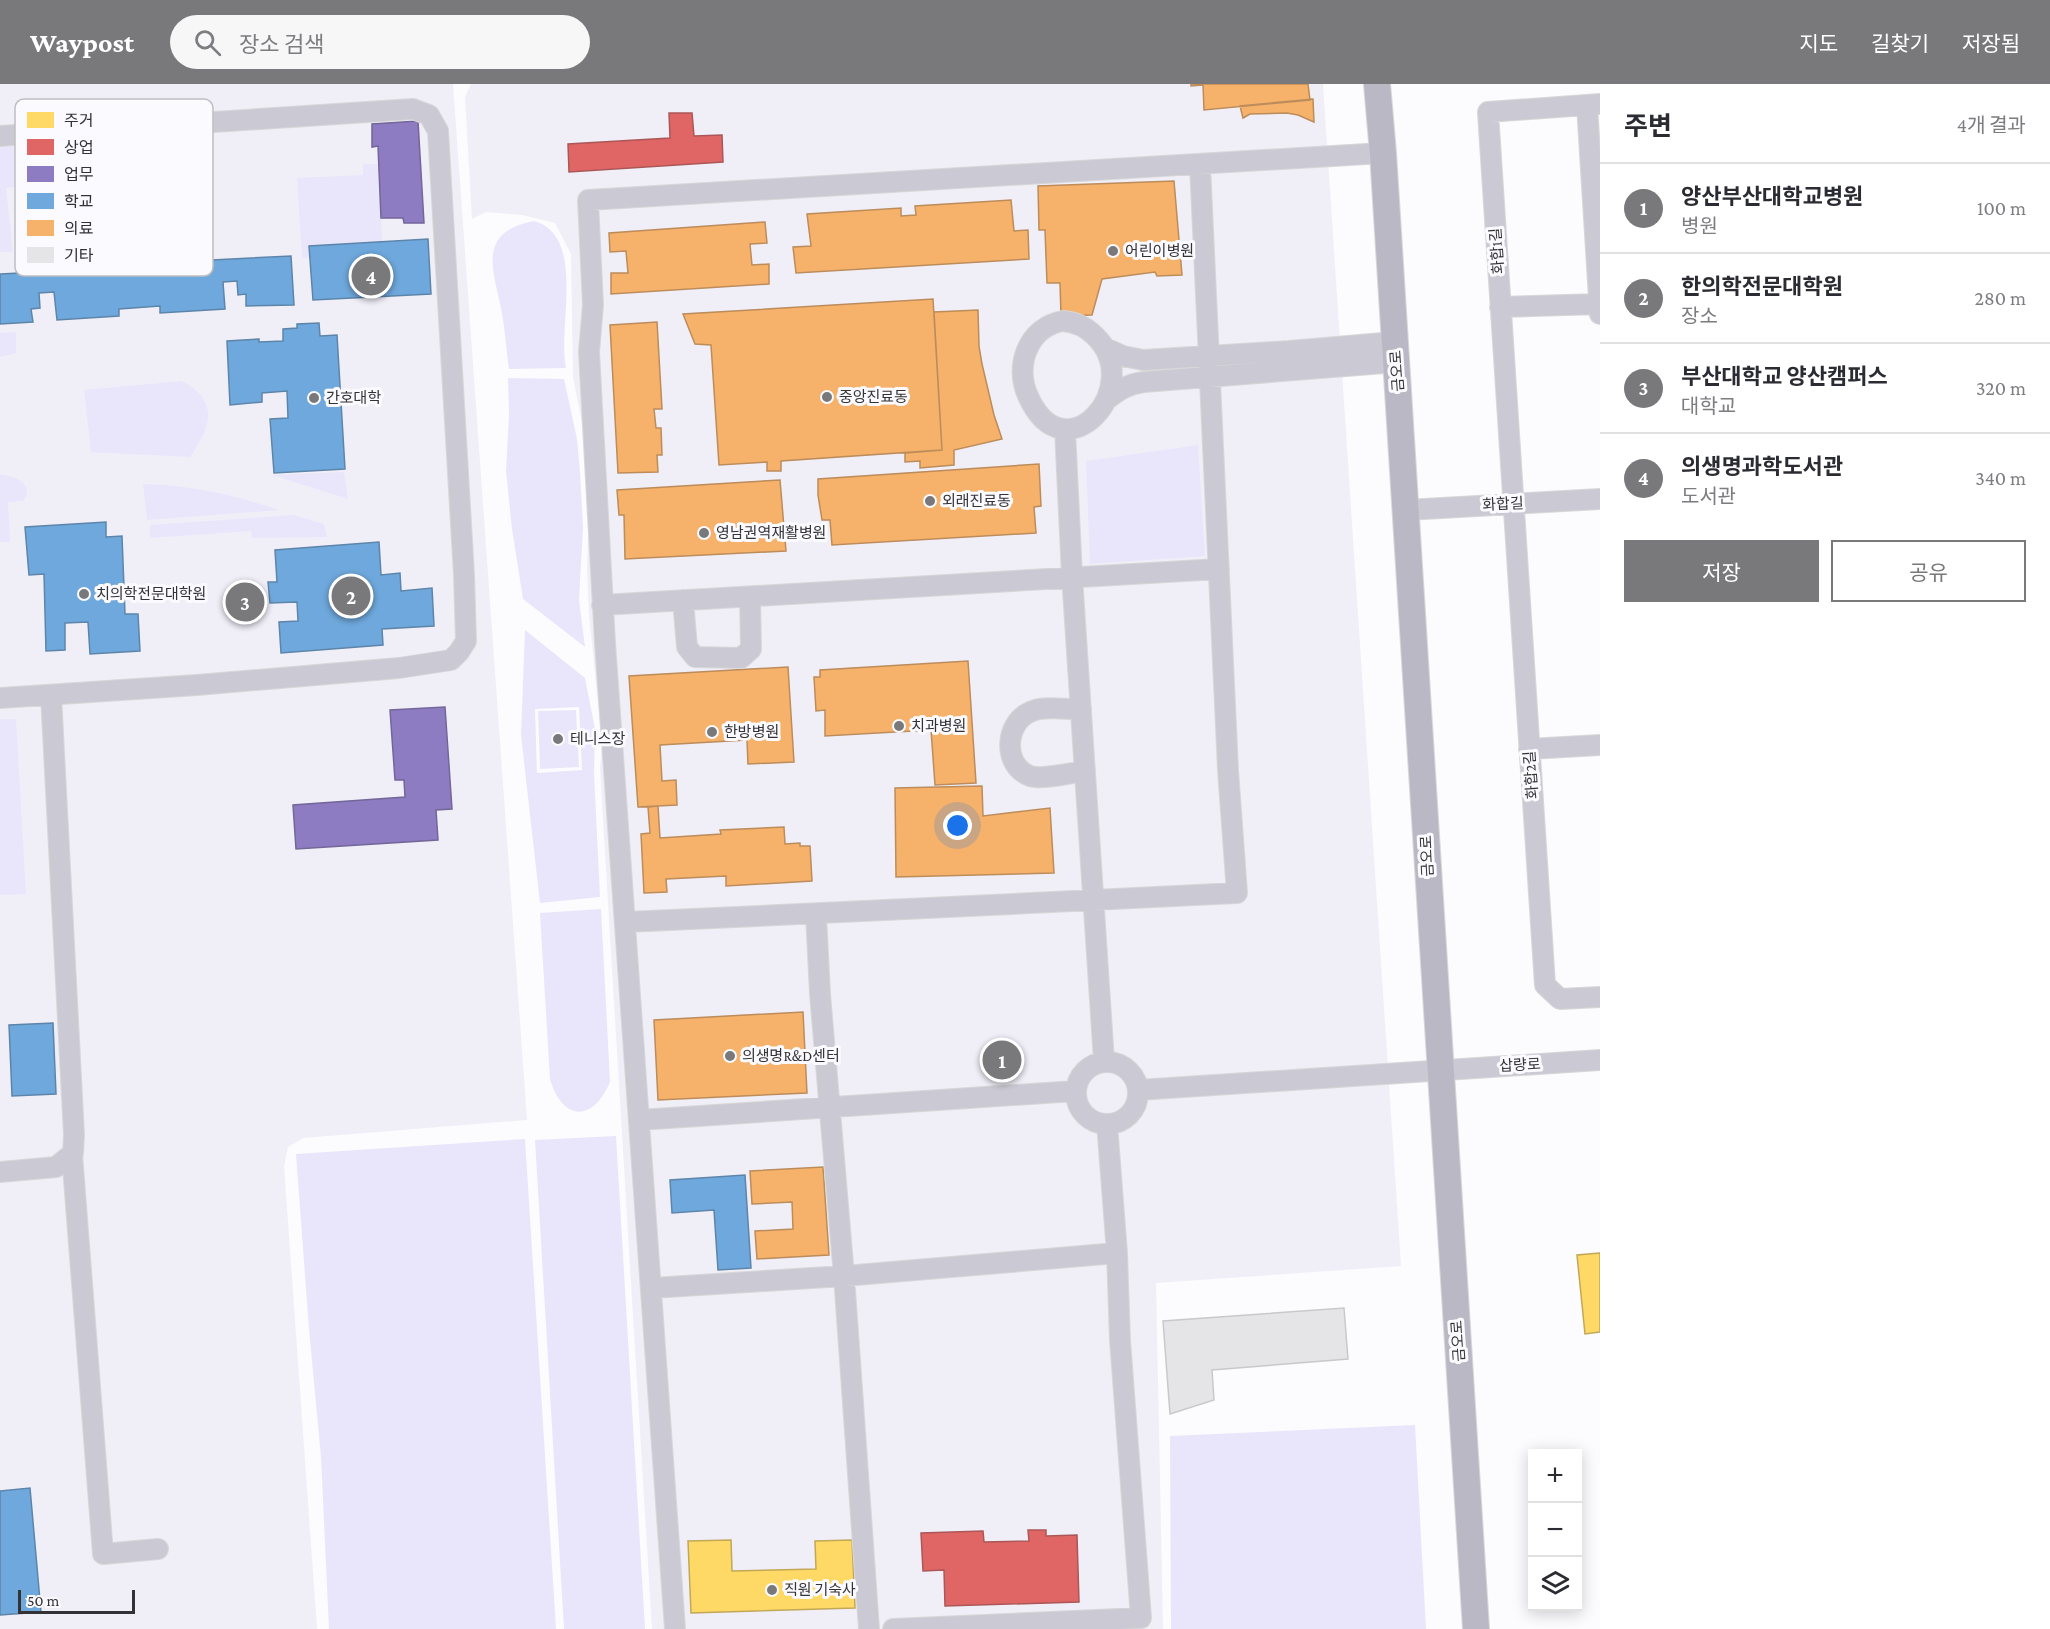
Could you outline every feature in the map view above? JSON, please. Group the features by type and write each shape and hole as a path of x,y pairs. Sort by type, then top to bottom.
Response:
{"main road":[{"name":"금오로","path":"1377,84 1396,352 1476,1629"}],"street":[{"path":"1594,105 1600,314"},
{"name":"화합1길","path":"1513,504 1488,112 1594,105"},
{"path":"0,698 197,685 399,668 451,660 466,641 438,132 429,116 413,109 213,122"},
{"path":"0,136 15,135"},
{"path":"675,1629 603,604 588,352 593,305 588,200 1383,153"},
{"path":"626,922 816,915 950,906 1237,893 1228,770 1200,165"},
{"path":"1500,307 1600,304"},
{"path":"1106,400 1112,374 1111,365 1105,348 1092,333 1070,322 1050,323 1038,331 1031,340 1024,364 1025,391 1031,404 1042,418 1065,430 1078,429 1088,422 1106,400 1131,384 1210,377 1396,352"},
{"path":"1208,322 1218,336 1227,343 1271,344 1289,351"},
{"path":"1105,348 1123,356 1143,360 1289,351 1396,352"},
{"path":"1065,430 1072,576 1104,1061"},
{"name":"화합길","path":"1406,510 1600,499"},
{"name":"화합2길","path":"1513,504 1545,985 1560,999 1600,997"},
{"path":"603,604 1219,569"},
{"path":"683,600 687,647 695,657 741,658 751,649 750,597"},
{"path":"51,695 74,1135 72,1154 103,1554 158,1550"},
{"path":"1081,709 1049,709 1029,712 1020,719 1009,741 1011,755 1023,772 1031,777 1086,771"},
{"path":"1529,749 1600,745"},
{"path":"816,915 820,994 844,1276 869,1629"},
{"name":"삽량로","path":"1138,1090 1600,1060"},
{"path":"1104,1061 1114,1062 1131,1072 1138,1090 1138,1100 1134,1110 1118,1122 1107,1124 1097,1123 1081,1111 1075,1091 1077,1082 1088,1068 1104,1061"},
{"path":"639,1120 1075,1091"},
{"path":"893,1629 1141,1618 1120,1340 1117,1253 1107,1124"},
{"path":"0,1172 56,1167 72,1154"},
{"path":"652,1288 844,1276 1117,1253"}],"shaded area":[{"path":"0,84 453,84 527,1120 303,1138 288,1147 284,1166 317,1629 0,1629"},
{"path":"471,84 1323,84 1401,1266 1156,1283 1163,1629 652,1629 600,768 602,744 589,615 587,570 589,499 583,428 573,377 571,254 555,223 522,215 486,212 472,219 465,97"},
{"path":"15,146 15,187 6,188 13,252 0,252 0,147"},
{"path":"363,164 379,164 382,241 310,246 310,258 302,258 297,178 363,175"},
{"path":"534,221 550,230 560,245 565,264 564,351 566,368 509,369 494,278 493,253 504,233 516,226"},
{"path":"16,332 16,353 0,357 0,333"},
{"path":"508,378 564,379 577,439 580,472 583,527 579,600 585,647 523,599 506,471"},
{"path":"182,381 203,398 208,416 203,436 190,457 91,452 84,390"},
{"path":"1198,445 1205,556 1090,564 1086,461"},
{"path":"344,472 348,499 272,475"},
{"path":"0,475 17,479 27,490 23,501 8,502 10,542 0,542"},
{"path":"143,484 178,486 212,492 279,510 147,520"},
{"path":"294,515 324,524 327,537 252,538 251,531 150,538 150,525"},
{"path":"525,630 585,678 595,729 594,773 600,897 540,903 521,735","holes":["579,707 582,770 537,773 535,709"]},
{"name":"테니스장","path":"576,710 579,767 540,769 538,711"},
{"path":"0,719 16,719 26,894 0,895"},
{"path":"601,909 610,1082 595,1105 578,1112 562,1103 550,1079 540,913"},
{"path":"616,1136 645,1629 564,1629 535,1140"},
{"path":"525,1139 556,1629 329,1629 321,1457 296,1154"},
{"path":"1415,1425 1426,1629 1171,1629 1170,1436"}],"building: 주거":[{"path":"1600,1253 1600,1332 1585,1334 1577,1255"},
{"name":"직원 기숙사","path":"731,1540 732,1571 816,1569 815,1541 852,1540 855,1608 691,1613 688,1541"}],"building: 상업":[{"path":"669,113 692,113 694,136 722,135 723,162 569,172 568,144 670,138"},
{"path":"1028,1530 1046,1530 1046,1536 1077,1535 1079,1602 945,1606 944,1570 923,1571 921,1533 983,1531 984,1542 1029,1541"}],"building: 업무":[{"path":"418,121 424,223 404,223 403,218 381,218 378,146 372,147 372,124"},
{"path":"445,707 452,809 436,810 438,840 296,849 293,805 405,797 404,780 395,780 390,710"}],"building: 학교":[{"path":"428,239 431,294 313,300 309,246"},
{"path":"291,256 294,305 246,306 246,294 238,295 237,281 223,282 225,309 160,313 160,306 119,309 119,316 57,320 54,292 39,293 40,308 31,309 33,322 0,324 0,274 15,273 15,276 213,276 213,260"},
{"name":"간호대학","path":"319,323 320,336 337,335 345,469 274,473 270,419 288,418 287,391 262,393 262,402 230,405 227,341 259,339 259,342 283,341 283,329 297,328 297,324"},
{"name":"치의학전문대학원","path":"106,522 106,537 122,536 125,614 138,614 140,651 90,654 88,622 65,623 65,650 46,651 44,574 29,575 25,527"},
{"path":"379,542 381,575 400,573 401,591 432,588 434,626 382,629 383,645 281,653 279,622 298,621 297,602 270,603 268,582 277,582 275,550"},
{"path":"53,1023 56,1094 12,1096 9,1025"},
{"path":"745,1175 751,1268 718,1270 714,1210 672,1213 670,1180"},
{"path":"30,1488 41,1612 0,1615 0,1491"}],"building: 의료":[{"path":"1191,84 1308,84 1310,100 1204,110 1203,85 1191,86"},
{"path":"1313,99 1314,122 1287,113 1250,114 1243,118 1240,106"},
{"name":"어린이병원","path":"1174,181 1182,275 1157,276 1155,272 1102,279 1092,315 1061,316 1060,283 1047,283 1045,230 1039,230 1038,186"},
{"path":"1011,200 1014,231 1028,230 1029,259 796,273 793,247 811,246 807,214 901,208 901,216 916,215 915,206"},
{"path":"765,222 767,243 750,244 752,265 769,264 769,284 611,294 611,273 628,273 626,251 610,252 609,233"},
{"name":"중앙진료동","path":"933,299 942,450 781,461 781,471 767,471 767,462 719,465 711,345 695,344 683,314"},
{"path":"978,310 982,364 1002,439 954,450 954,465 920,468 920,461 905,462 905,453 942,450 934,312"},
{"path":"657,322 662,409 654,409 656,428 661,428 662,455 657,455 658,472 618,473 610,325"},
{"name":"외래진료동","path":"1039,464 1041,506 1034,507 1036,533 832,545 830,520 822,520 818,479"},
{"name":"영남권역재활병원","path":"780,480 786,551 625,559 624,515 619,515 617,490"},
{"name":"치과병원","path":"968,661 976,783 935,785 931,730 825,736 825,710 816,711 814,677 820,677 820,670"},
{"name":"한방병원","path":"788,667 794,762 748,764 747,740 660,745 662,781 676,780 677,805 638,807 629,676"},
{"path":"982,786 983,816 1050,808 1054,873 896,877 895,788"},
{"path":"658,806 660,838 721,834 720,830 784,827 785,844 800,843 800,846 810,846 812,881 726,886 726,876 666,879 667,892 644,893 641,834 650,833 648,807"},
{"name":"의생명R&D센터","path":"803,1012 807,1093 658,1100 654,1020"},
{"path":"823,1167 829,1255 757,1259 755,1231 793,1229 792,1202 752,1204 750,1171"}],"building: 기타":[{"path":"1344,1308 1348,1359 1212,1370 1214,1400 1170,1414 1163,1321"}],"place":[{"name":"어린이병원","path":"1113,251"},
{"name":"의생명과학도서관","path":"371,276"},
{"name":"중앙진료동","path":"827,397"},
{"name":"간호대학","path":"314,398"},
{"name":"외래진료동","path":"930,501"},
{"name":"영남권역재활병원","path":"704,533"},
{"name":"치의학전문대학원","path":"84,594"},
{"name":"한의학전문대학원","path":"351,596"},
{"name":"부산대학교 양산캠퍼스","path":"245,602"},
{"name":"치과병원","path":"899,726"},
{"name":"한방병원","path":"712,732"},
{"name":"테니스장","path":"558,739"},
{"name":"의생명R&D센터","path":"730,1056"},
{"name":"양산부산대학교병원","path":"1002,1060"},
{"name":"직원 기숙사","path":"772,1590"}]}
